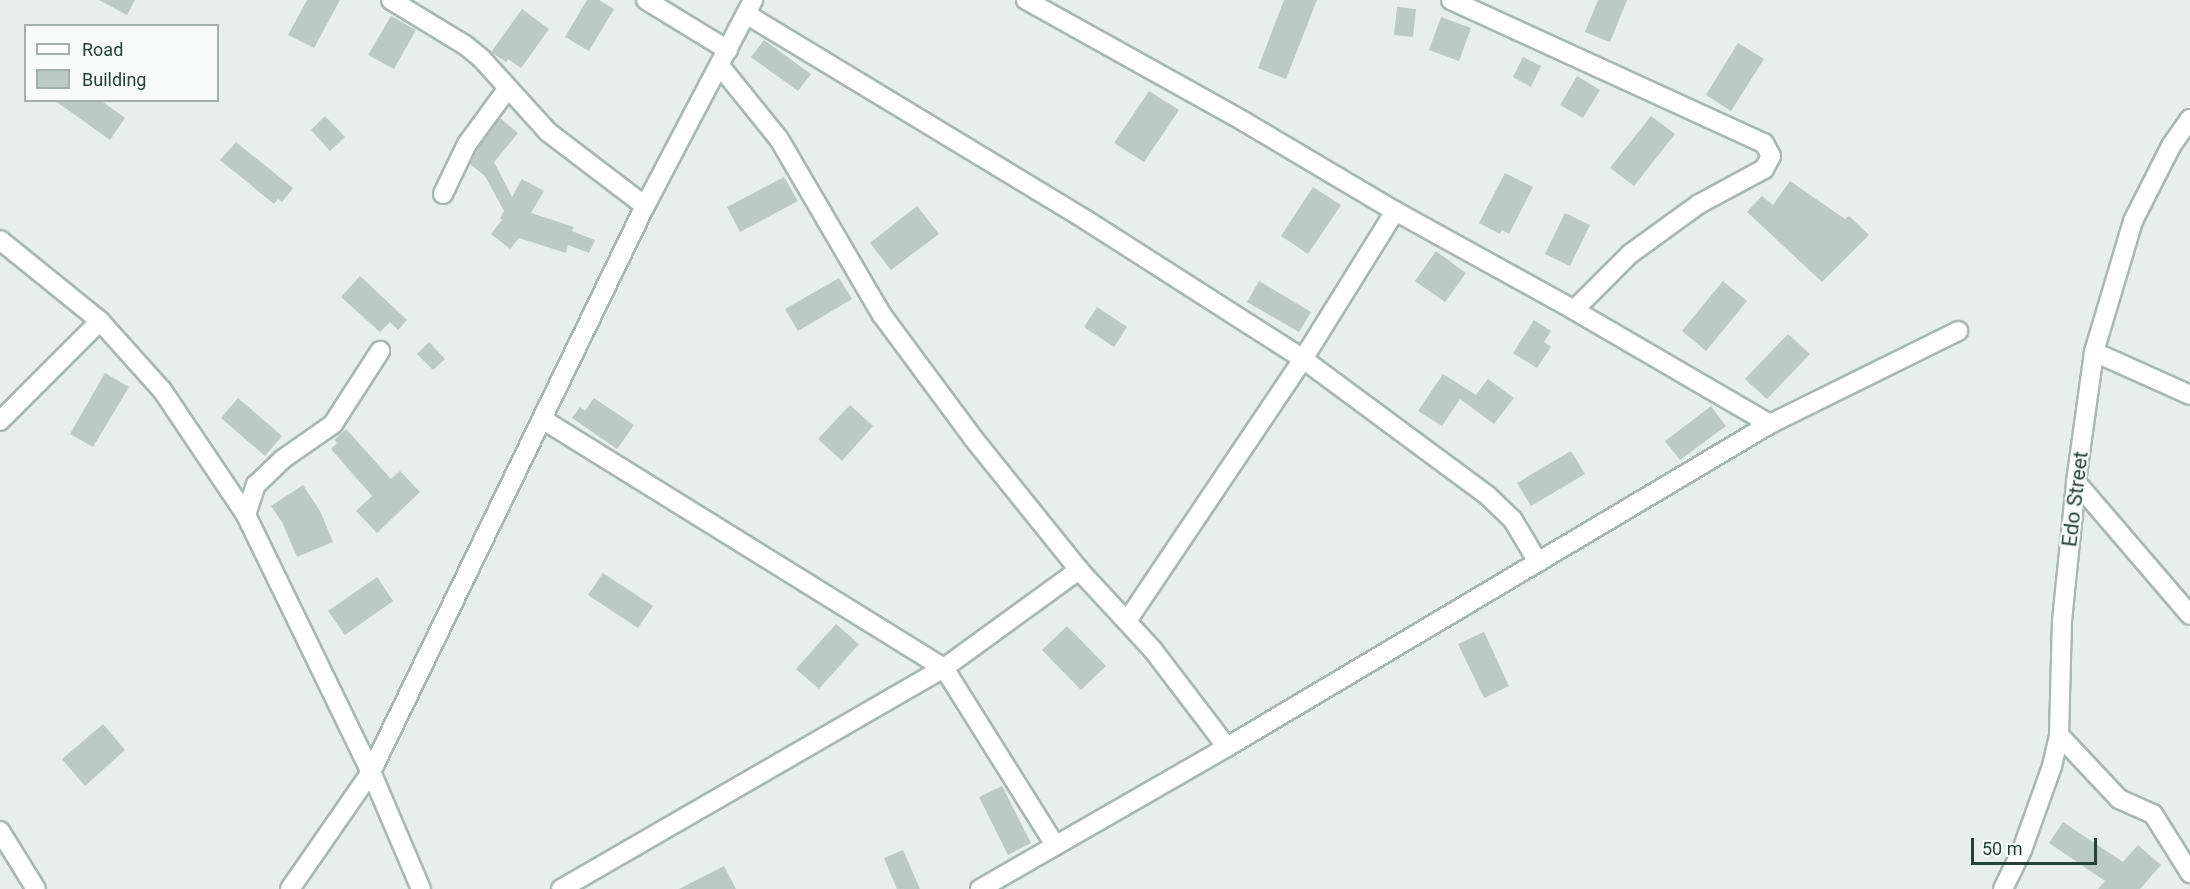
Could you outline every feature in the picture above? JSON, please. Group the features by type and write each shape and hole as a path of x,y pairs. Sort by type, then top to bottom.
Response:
{"street":[{"path":"391,0 465,45 548,132 645,206"},
{"path":"646,0 724,58 779,139 882,315 973,438 1079,570 1153,650 1227,747"},
{"path":"1026,0 1245,122 1395,211 1574,310 1770,424"},
{"path":"1451,0 1764,143 1771,156 1764,169 1699,204 1630,254 1574,310"},
{"path":"290,889 371,772 645,206 750,7 1303,359 1488,496 1512,520 1538,562"},
{"path":"444,194 467,144 508,88"},
{"name":"Edo Street","path":"2003,889 2022,850 2052,766 2059,735 2062,621 2076,482 2094,352 2109,295 2133,221 2171,146 2190,119"},
{"path":"1126,621 1303,359 1395,211"},
{"path":"0,240 100,321 162,390 246,514 371,772 421,889"},
{"path":"0,422 100,321"},
{"path":"981,889 1227,747 1770,424 1958,331"},
{"path":"246,514 256,485 283,459 333,424 380,351"},
{"path":"2094,352 2190,395"},
{"path":"542,419 944,668 1055,845"},
{"path":"2076,482 2190,615"},
{"path":"561,889 944,668 1079,570"},
{"path":"2059,735 2119,799 2153,814 2190,873"},
{"path":"0,831 36,889"}],"building":[{"path":"99,0 135,0 127,15"},
{"path":"307,0 340,0 314,48 288,35"},
{"path":"587,0 599,0 614,9 589,51 565,37"},
{"path":"1284,0 1317,0 1286,79 1258,68"},
{"path":"1598,0 1627,0 1610,42 1585,32"},
{"path":"1397,7 1416,9 1413,37 1394,35"},
{"path":"522,9 549,29 521,68 508,59 506,62 491,52"},
{"path":"391,16 416,30 394,69 368,55"},
{"path":"1441,17 1471,28 1459,61 1429,50"},
{"path":"764,40 811,74 798,91 751,57"},
{"path":"1738,43 1764,59 1731,111 1706,95"},
{"path":"1523,57 1541,66 1531,87 1513,77"},
{"path":"1577,76 1600,90 1583,118 1560,105"},
{"path":"1149,91 1179,110 1144,162 1114,143"},
{"path":"57,102 103,102 125,118 110,140"},
{"path":"325,116 345,137 330,151 311,130"},
{"path":"1651,116 1675,134 1634,186 1610,168"},
{"path":"500,118 518,133 494,162 512,197 522,179 544,191 531,213 574,227 572,231 595,240 589,253 568,245 566,253 519,238 510,249 491,234 502,220 500,218 504,211 485,176 470,164"},
{"path":"236,142 293,188 282,202 278,199 274,204 220,160"},
{"path":"1505,173 1533,187 1509,234 1502,230 1500,234 1479,223"},
{"path":"784,177 798,201 740,232 727,207"},
{"path":"1790,181 1845,219 1849,216 1869,235 1822,282 1747,212 1762,196 1773,205"},
{"path":"1313,187 1341,205 1308,254 1281,236"},
{"path":"917,206 939,234 891,270 870,243"},
{"path":"1565,213 1590,225 1570,266 1545,254"},
{"path":"1436,251 1466,273 1445,302 1415,281"},
{"path":"360,276 407,320 398,330 390,322 380,332 341,297"},
{"path":"839,278 852,299 798,331 785,309"},
{"path":"1259,281 1311,312 1299,332 1247,302"},
{"path":"1723,281 1747,301 1706,351 1682,331"},
{"path":"1097,307 1127,327 1114,347 1084,327"},
{"path":"1534,320 1551,331 1544,342 1551,347 1537,368 1513,353"},
{"path":"1788,334 1810,354 1767,399 1745,379"},
{"path":"429,342 445,359 433,370 417,354"},
{"path":"105,373 129,387 93,447 70,434"},
{"path":"1443,374 1476,395 1488,379 1514,398 1494,424 1460,399 1442,426 1418,411"},
{"path":"238,398 282,436 265,456 221,418"},
{"path":"594,398 634,425 617,449 572,418 580,407 585,411"},
{"path":"850,405 873,426 842,461 818,439"},
{"path":"1711,406 1726,426 1680,460 1665,441"},
{"path":"346,429 391,479 400,471 420,492 377,533 356,511 372,496 331,449 337,443 334,440"},
{"path":"1571,451 1585,474 1531,506 1517,483"},
{"path":"303,485 320,511 333,542 297,557 282,522 271,506"},
{"path":"603,573 653,606 638,628 588,595"},
{"path":"377,577 393,601 345,635 328,611"},
{"path":"836,624 859,644 819,689 796,669"},
{"path":"1067,626 1106,666 1081,690 1042,650"},
{"path":"1484,632 1509,686 1484,698 1458,644"},
{"path":"103,724 125,750 85,786 62,759"},
{"path":"1002,786 1031,843 1008,855 979,797"},
{"path":"2063,822 2123,862 2138,845 2161,865 2140,889 2098,889 2105,881 2049,843"},
{"path":"903,850 920,889 897,889 884,858"},
{"path":"724,866 736,889 679,889"}]}
